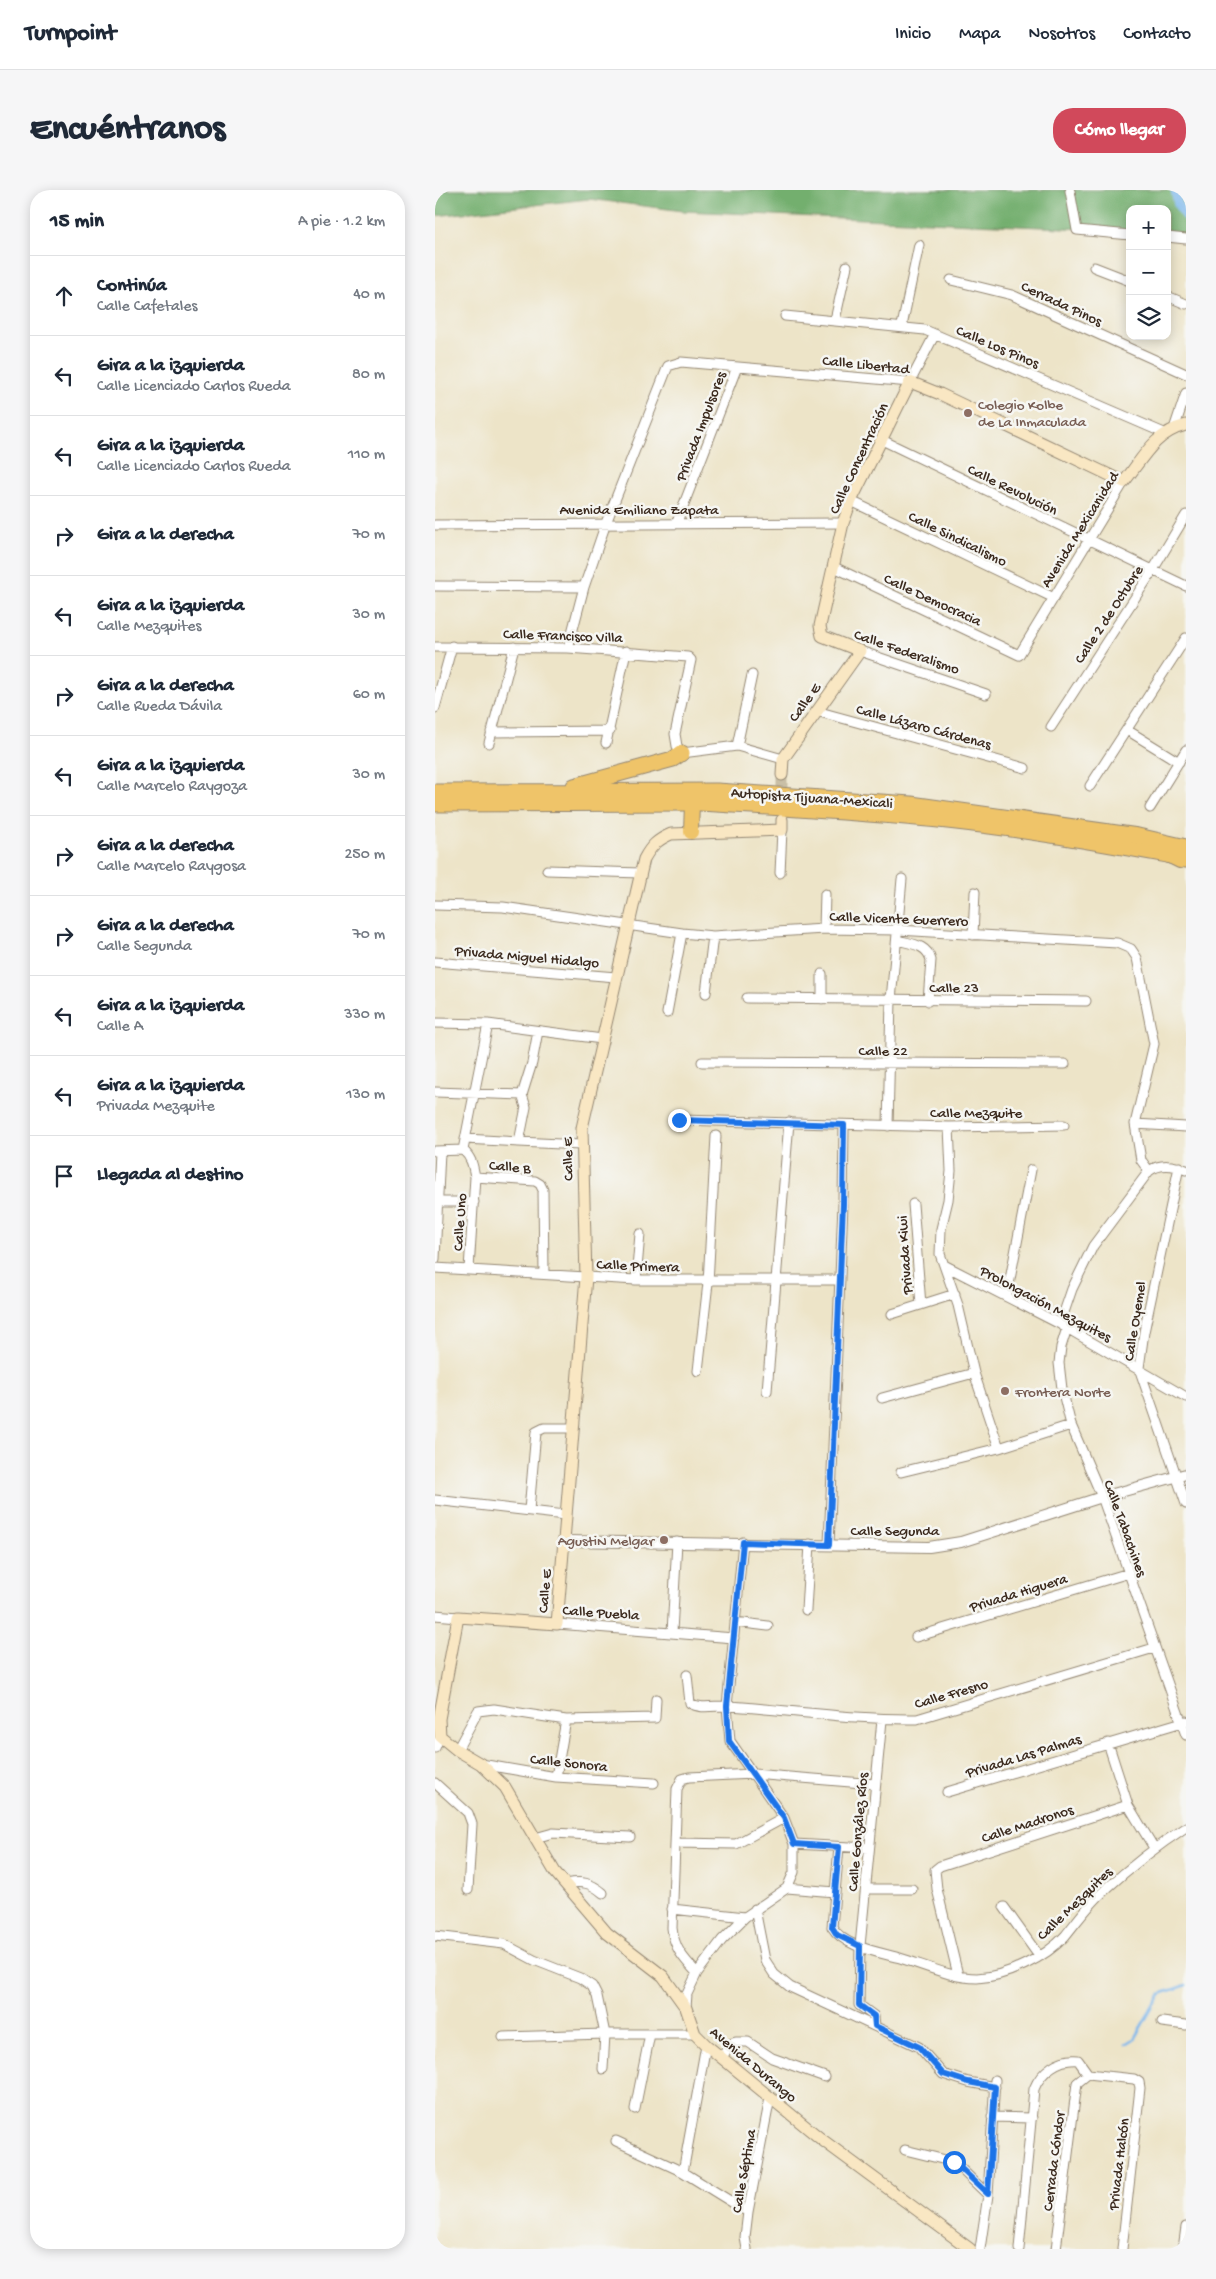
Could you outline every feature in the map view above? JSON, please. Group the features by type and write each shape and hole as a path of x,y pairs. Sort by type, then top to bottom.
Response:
{"highway":[{"path":"562,790 673,759 680,750"},
{"name":"Autopista Tijuana-Mexicali","path":"435,792 562,790 717,791 911,804 1139,836 1186,847"},
{"path":"691,832 692,803"},
{"name":"Autopista Tijuana-Mexicali","path":"435,804 692,803 810,810 953,822 1039,834 1186,860"},
{"path":"1170,856 1186,864"}],"main road":[{"name":"Calle Concentración","path":"820,631 843,523 851,502 910,382"},
{"name":"Calle Libertad","path":"910,382 1124,482"},
{"path":"1169,431 1186,425"},
{"name":"Avenida Mexicanidad","path":"1124,482 1169,431"},
{"name":"Calle Federalismo","path":"820,631 822,636 861,651"},
{"name":"Calle E","path":"783,759 861,651"},
{"path":"782,775 783,759"},
{"name":"Calle E","path":"557,1624 586,1277 582,1128 640,873 644,859 655,842 671,834 782,825"},
{"path":"440,1736 439,1719 458,1617"},
{"name":"Calle Puebla","path":"458,1617 557,1624"},
{"name":"Avenida Durango","path":"440,1736 457,1750 481,1764 505,1787 555,1872 607,1933 663,1976 686,2008 695,2034 706,2045 821,2140 969,2249"}],"street":[{"path":"1070,191 1077,230 1126,235"},
{"path":"1171,237 1186,239"},
{"path":"901,326 919,245"},
{"path":"835,320 847,266"},
{"path":"1094,267 1126,279"},
{"name":"Cerrada Pinos","path":"951,280 1012,295 1186,374"},
{"path":"1171,298 1186,304"},
{"name":"Calle Los Pinos","path":"785,316 901,326 935,334 1169,431"},
{"name":"Calle Concentración","path":"910,382 935,334"},
{"name":"Calle Libertad","path":"606,523 666,372 673,364 681,362 910,382"},
{"name":"Privada Impulsores","path":"677,522 737,368"},
{"path":"1169,431 1186,393"},
{"name":"Calle Revolución","path":"882,440 1088,541 1186,586"},
{"name":"Avenida Mexicanidad","path":"1019,655 1124,482"},
{"name":"Calle Sindicalismo","path":"851,502 1054,598"},
{"name":"Calle 2 de Octubre","path":"1051,727 1153,570 1186,515"},
{"name":"Avenida Emiliano Zapata","path":"435,525 677,522 843,523"},
{"path":"568,648 584,587 606,523"},
{"name":"Calle Democracia","path":"834,567 1019,655"},
{"path":"435,586 584,587"},
{"path":"1090,786 1186,638"},
{"name":"Calle Francisco Villa","path":"435,646 568,648 626,651 690,658 675,734 680,750"},
{"path":"435,708 452,646"},
{"path":"489,743 514,647"},
{"path":"606,743 626,651"},
{"name":"Calle Federalismo","path":"861,651 986,694"},
{"path":"737,746 752,675"},
{"name":"Calle Lázaro Cárdenas","path":"816,711 1025,768"},
{"path":"1127,730 1179,762"},
{"path":"491,732 610,731"},
{"path":"680,750 737,746 783,759"},
{"path":"1150,808 1186,750"},
{"path":"780,873 782,825"},
{"path":"547,870 640,873"},
{"path":"889,1126 891,1000 902,879"},
{"path":"973,935 975,892"},
{"path":"823,929 825,894"},
{"name":"Calle Vicente Guerrero","path":"435,905 503,907 713,936 823,929 898,930 1117,943 1131,949 1141,970 1154,1044 1135,1124 1141,1160 1149,1171"},
{"path":"667,1013 682,933"},
{"path":"706,993 713,936"},
{"path":"897,940 921,946 929,954 931,960 928,1001"},
{"name":"Privada Miguel Hidalgo","path":"435,962 616,978"},
{"path":"822,974 822,999"},
{"name":"Calle 23","path":"747,998 1086,1001"},
{"path":"435,1023 488,1024 602,1039"},
{"path":"435,1259 438,1198 437,1151 463,1150 488,1024"},
{"path":"519,1142 526,1107 522,1095 533,1063 537,1031"},
{"name":"Calle 22","path":"701,1062 1065,1064"},
{"path":"435,1092 522,1095"},
{"name":"Calle Mezquite","path":"679,1120 949,1127 1064,1125"},
{"path":"767,1391 789,1122"},
{"path":"1135,1124 1186,1127"},
{"path":"829,1545 840,1280 844,1125"},
{"path":"949,1127 951,1171 940,1242 940,1254 955,1294 974,1373 999,1448"},
{"path":"698,1371 708,1280 716,1136"},
{"path":"465,1139 581,1144"},
{"name":"Calle B","path":"463,1150 469,1156 475,1177 535,1181 540,1184 543,1190 544,1274"},
{"path":"1149,1171 1157,1166 1165,1165 1183,1169"},
{"name":"Calle Oyemel","path":"1183,1169 1144,1332 1139,1368 1181,1475 1186,1504"},
{"path":"1007,1295 1031,1170"},
{"name":"Calle Tabachines","path":"1149,1171 1093,1246 1072,1289 1063,1326 1059,1363 1062,1389 1071,1425 1102,1497 1154,1648 1184,1722 1186,1735"},
{"name":"Calle Uno","path":"469,1269 475,1177"},
{"path":"438,1198 474,1202"},
{"name":"Privada Kiwi","path":"913,1204 921,1305"},
{"path":"636,1280 640,1234"},
{"name":"Prolongación Mezquites","path":"945,1265 1007,1295 1139,1368 1186,1397"},
{"name":"Calle Primera","path":"435,1268 636,1280 840,1280"},
{"path":"892,1314 955,1294"},
{"path":"882,1398 974,1373"},
{"path":"901,1472 999,1448 1071,1425"},
{"path":"529,1510 535,1432 544,1428 573,1428"},
{"name":"Calle Segunda","path":"564,1541 743,1542 929,1547 945,1545 1181,1475"},
{"path":"435,1500 565,1514"},
{"path":"672,1632 677,1542"},
{"path":"686,2008 687,1994 697,1973 722,1940 755,1909 787,1888 794,1872 794,1844 784,1818 729,1741 727,1706 743,1542"},
{"path":"806,1610 811,1544"},
{"name":"Privada Higuera","path":"916,1638 1129,1573"},
{"name":"Calle Puebla","path":"435,1614 458,1617"},
{"path":"735,1622 769,1626"},
{"name":"Calle Puebla","path":"557,1624 734,1638"},
{"name":"Calle Fresno","path":"687,1674 690,1704 698,1707 727,1706 882,1720 917,1719 1154,1648"},
{"path":"457,1750 478,1711 493,1709 566,1720 655,1718 656,1699"},
{"path":"555,1777 566,1720"},
{"name":"Calle González Ríos","path":"875,2026 874,2016 859,2005 860,1946 882,1720"},
{"name":"Privada Las Palmas","path":"947,1792 1184,1722"},
{"path":"435,1748 440,1736"},
{"path":"1108,1743 1128,1805 1154,1848"},
{"name":"Calle Sonora","path":"481,1764 555,1777 654,1783"},
{"path":"697,1973 680,1954 673,1942 672,1909 677,1789 682,1779 689,1776 754,1774 875,1784"},
{"path":"435,1783 468,1812 472,1824 468,1890"},
{"name":"Calle Madronos","path":"959,1975 937,1889 935,1870 940,1866 1128,1805"},
{"path":"676,1843 735,1844 784,1818"},
{"name":"Calle Mezquites","path":"835,1892 832,1927 837,1935 860,1946 959,1975 976,1978 997,1976 1039,1956 1064,1937 1084,1909 1105,1890 1154,1848 1186,1827"},
{"path":"535,1838 553,1833 630,1837"},
{"path":"794,1844 869,1848"},
{"path":"787,1888 835,1892 839,1847"},
{"path":"565,1884 580,1881 592,1883 603,1893"},
{"path":"866,1889 912,1889"},
{"path":"1004,1907 1039,1956"},
{"path":"672,1909 745,1917"},
{"path":"755,1909 765,1960 774,1974 790,1986 919,2047 943,2074 968,2082 995,2083 988,2194 980,2249"},
{"path":"435,1936 503,1944 533,1960 580,1978 592,1986 597,1996 605,2034 603,2069"},
{"path":"1162,2022 1186,2025"},
{"path":"635,2109 650,2034"},
{"path":"503,2037 695,2034"},
{"path":"722,2058 730,2044 742,2041 748,2042 772,2058 825,2077"},
{"path":"683,2172 706,2045"},
{"path":"1019,2249 1034,2088 1037,2080 1049,2068 1071,2059 1078,2060 1084,2076"},
{"name":"Privada Halcón","path":"1084,2076 1134,2079 1139,2082 1141,2088 1122,2249"},
{"name":"Cerrada Cóndor","path":"1057,2249 1077,2082 1084,2076"},
{"name":"Calle Séptima","path":"747,2249 745,2237 748,2212 770,2098"},
{"path":"992,2117 1032,2118"},
{"path":"616,2141 683,2172 748,2212"},
{"path":"905,2150 954,2162 988,2194"},
{"path":"1183,2249 1186,2227"}],"green space":[{"path":"435,190 1186,190 1186,234 1171,233 1171,205 1126,205 1126,231 683,211 589,199 435,216"}],"waterway":[{"path":"1175,190 1178,205 1186,216"},
{"path":"1126,2044 1134,2039 1160,1994 1186,1985"}],"tunnel":[{"path":"782,775 782,804"}],"place":[{"name":"Colegio Kolbe de La Inmaculada","path":"968,413"},
{"name":"Frontera Norte","path":"1005,1391"},
{"name":"AgustiN Melgar","path":"664,1540"}],"route":[{"path":"679,1120 844,1125 843,1204 829,1545 743,1542 727,1706 729,1741 784,1818 794,1844 839,1847 832,1927 837,1935 860,1946 859,2005 874,2016 875,2026 919,2047 943,2074 968,2082 995,2087 988,2194 954,2162"}]}
